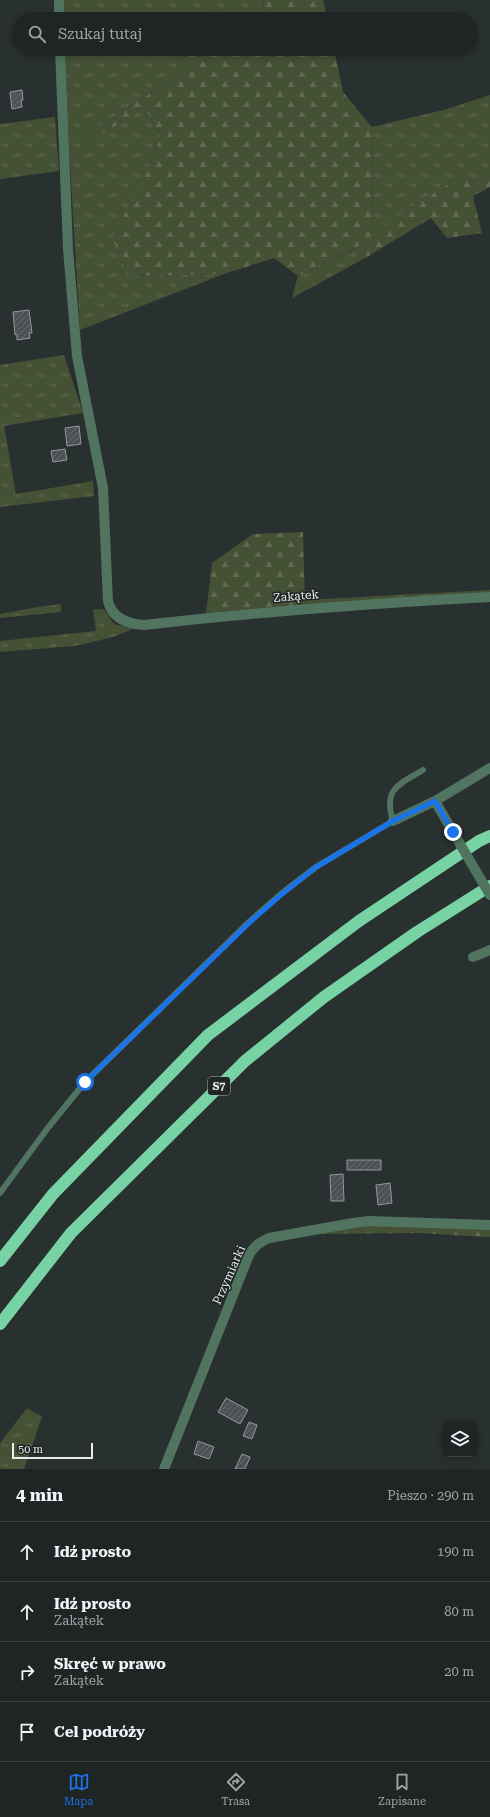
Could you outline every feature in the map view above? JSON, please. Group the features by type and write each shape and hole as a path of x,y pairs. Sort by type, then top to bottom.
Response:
{"highway":[{"path":"0,1261 53,1194 208,1036 360,921 476,843 490,836"},
{"name":"S7","path":"0,1324 71,1233 245,1061 324,997 417,932 490,886"}],"street":[{"path":"58,0 59,12"},
{"name":"Zakątek","path":"60,56 68,249 77,356 103,488 108,601 110,609 118,618 133,624 144,625 242,614 371,603 490,597"},
{"path":"393,821 435,801 490,768"},
{"path":"435,801 490,895"},
{"path":"473,957 490,950"},
{"name":"Przymiarki","path":"164,1469 249,1255 261,1242 269,1238 353,1222 369,1221 490,1225"}],"lane":[{"path":"0,1193 47,1128 85,1082 250,922 282,894 316,867 393,821 389,807 390,795 393,790 404,781 423,770"}],"green space":[{"path":"63,0 263,0 264,12 223,12 221,9 213,12 64,12"},
{"path":"263,0 323,0 326,12 264,12"},
{"path":"221,9 223,12 213,12"},
{"path":"65,56 182,56 184,72 85,135 85,145 144,107 161,136 149,168 128,276 224,274 80,330 69,149"},
{"path":"182,56 335,56 343,92 372,127 373,236 418,202 453,182 487,179 490,176 490,187 473,196 482,233 447,238 431,218 367,257 361,245 298,276 274,258 224,274 128,276 112,238 149,168 161,136 144,107 85,146 85,135 184,72"},
{"path":"490,95 490,176 487,179 454,182 418,202 373,237 372,127 447,109"},
{"path":"55,117 59,171 0,179 0,124"},
{"path":"362,245 367,257 292,298 298,276"},
{"path":"64,355 83,413 4,426 16,494 93,481 94,496 0,507 0,365"},
{"path":"303,532 305,605 206,613 212,563 253,534"},
{"path":"490,590 490,601 307,612 133,629 133,621 305,605 305,600"},
{"path":"61,604 61,612 0,618 0,614"},
{"path":"104,609 114,624 133,629 113,637 75,646 0,652 0,641 96,631 93,610"},
{"path":"376,1225 490,1229 490,1237 418,1233 320,1234 340,1229"},
{"path":"27,1408 42,1417 24,1469 0,1469 0,1443"}],"building":[{"path":"22,90 22,107 12,109 10,92"},
{"path":"29,310 32,333 29,333 30,338 17,340 17,334 15,335 13,312"},
{"path":"79,426 81,444 67,446 65,428"},
{"path":"65,449 67,460 53,462 51,451"},
{"path":"347,1160 381,1160 381,1170 347,1170"},
{"path":"343,1174 344,1201 331,1201 330,1175"},
{"path":"390,1183 392,1203 378,1205 376,1185"},
{"path":"226,1398 248,1410 240,1424 218,1412"},
{"path":"249,1422 257,1425 252,1439 243,1436"},
{"path":"198,1441 214,1447 209,1459 194,1454"},
{"path":"242,1454 250,1457 245,1469 235,1469"}],"route":[{"path":"85,1082 250,922 316,867 393,821 435,801 453,832"}]}
